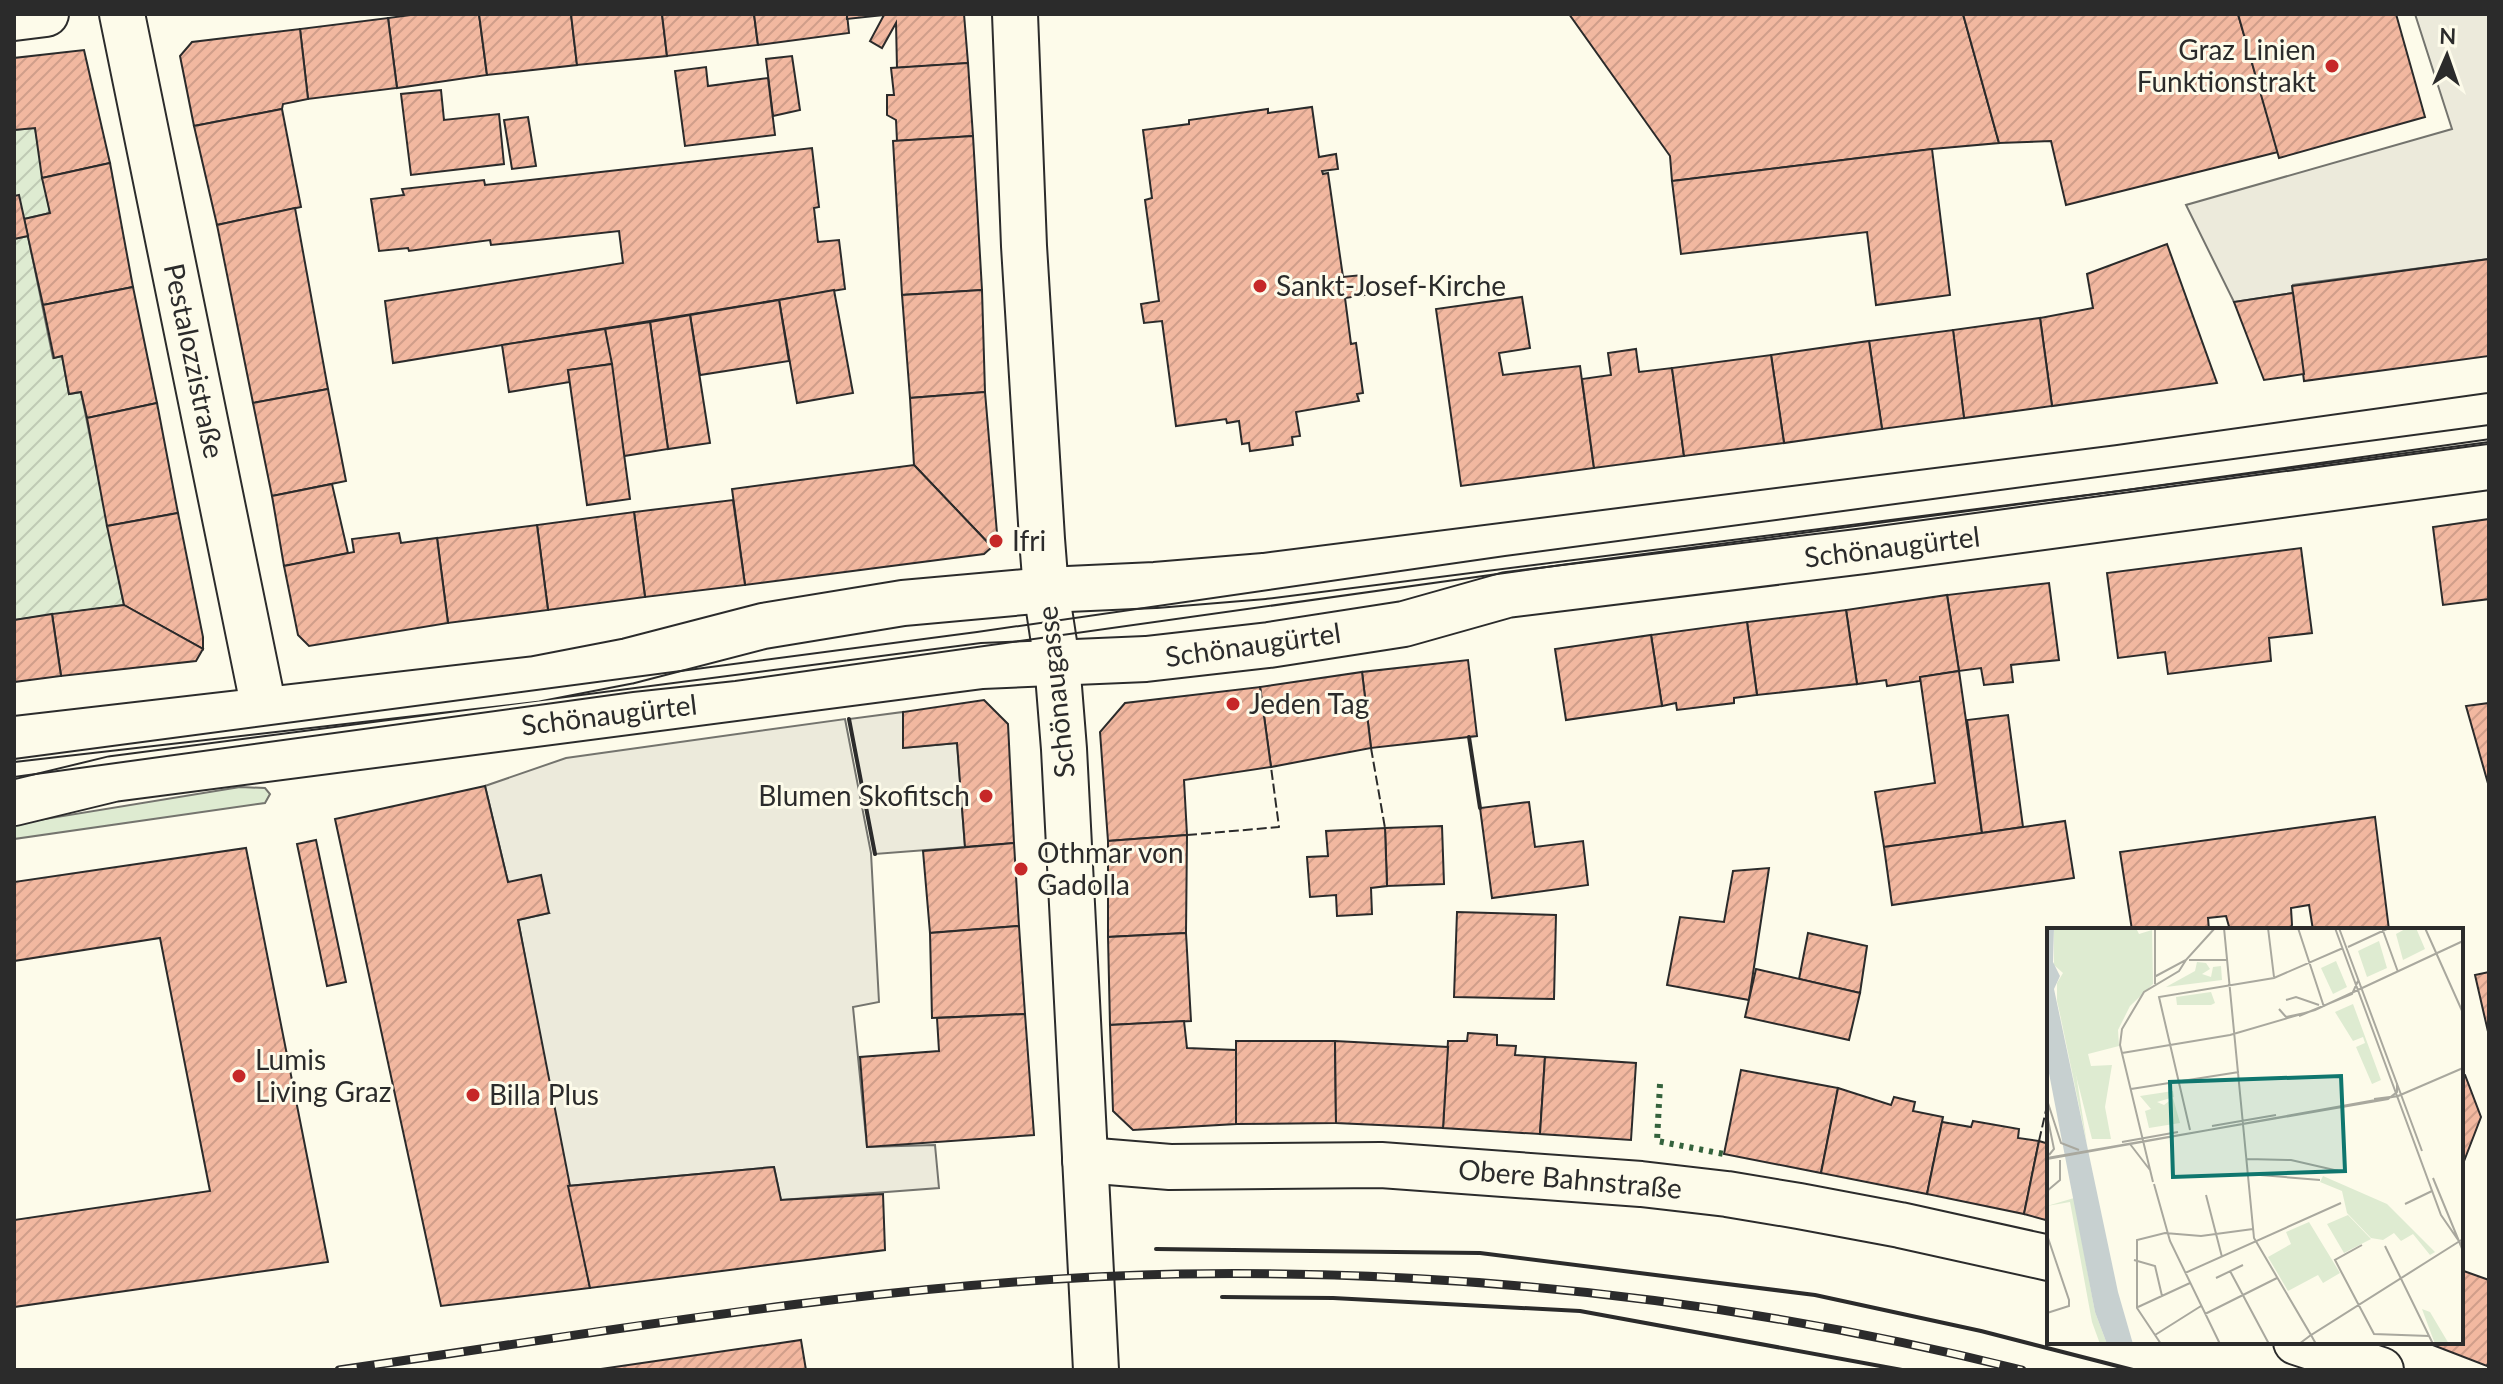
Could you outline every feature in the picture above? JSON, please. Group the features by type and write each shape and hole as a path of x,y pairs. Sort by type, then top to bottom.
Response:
{"main road":[{"path":"14,18 46,14"},
{"name":"Pestalozzistraße","path":"122,14 264,709"},
{"name":"Schönaugasse","path":"1015,14 1024,246 1046,590 1057,662 1066,779 1096,1370"},
{"name":"Schönaugürtel","path":"14,739 535,679 628,661 763,626 903,603 1279,574 2118,468 2489,416"},
{"name":"Schönaugürtel","path":"14,803 113,779 982,666 1146,659 1269,645 1404,624 1507,595 1926,543 2489,467"},
{"name":"Obere Bahnstraße","path":"1085,1160 1170,1167 1381,1165 1641,1184 1727,1194 1871,1219 2047,1258"},
{"path":"2302,1344 2381,1370"}],"green space":[{"path":"35,128 50,213 24,219 14,196 14,130"},
{"path":"28,236 53,358 62,356 69,394 81,392 124,605 14,620 14,239"},
{"path":"240,787 265,788 270,794 265,803 14,839 14,824"}],"shaded area":[{"path":"2415,14 2489,14 2489,259 2293,285 2293,293 2234,302 2186,205 2452,129"},
{"path":"903,712 904,748 957,743 965,847 875,854 849,719"},
{"path":"845,719 871,853 879,1002 853,1007 867,1147 935,1145 939,1188 781,1200 774,1167 568,1186 518,920 549,913 508,882 485,786 566,758"}],"building":[{"path":"418,14 479,14 487,75 397,88 388,18"},
{"path":"479,14 571,14 577,65 487,75"},
{"path":"571,14 662,14 667,56 577,65"},
{"path":"662,14 754,14 758,45 667,56"},
{"path":"754,14 847,14 849,33 758,45"},
{"path":"847,14 964,14 968,63 897,68 896,23 882,48 870,41 884,15 847,19"},
{"path":"1569,14 1963,14 1999,143 1672,181 1670,156"},
{"path":"1963,14 2238,14 2278,152 2066,205 2051,141 1999,143"},
{"name":"Graz Linien Funktionstrakt","path":"2238,14 2396,14 2425,117 2279,158"},
{"path":"388,18 397,88 308,99 300,29"},
{"path":"300,29 308,99 283,104 282,109 194,126 180,56 192,42"},
{"path":"84,50 110,163 42,178 35,128 14,130 14,58"},
{"path":"792,56 800,110 773,116 766,59"},
{"path":"968,63 973,136 897,141 896,120 887,115 887,95 894,95 891,68"},
{"path":"706,67 708,86 768,78 775,135 685,146 675,71"},
{"path":"441,90 444,120 499,114 504,164 411,175 401,94"},
{"name":"Sankt-Josef-Kirche","path":"1312,107 1319,157 1336,154 1338,169 1322,171 1323,174 1328,173 1343,277 1362,275 1365,295 1345,298 1351,344 1356,343 1363,393 1357,394 1359,401 1296,412 1300,436 1292,437 1293,445 1250,451 1249,443 1242,444 1239,421 1227,423 1226,419 1176,426 1162,321 1144,323 1141,304 1159,301 1145,200 1152,198 1143,130 1268,109 1268,113"},
{"path":"282,109 301,207 217,225 194,126"},
{"path":"528,117 536,166 512,169 504,120"},
{"path":"973,136 982,290 902,295 893,141"},
{"path":"812,148 819,207 814,208 818,242 839,240 845,289 393,363 385,301 623,263 619,231 491,245 490,240 409,251 408,248 379,251 371,199 404,195 402,189 484,180 485,185"},
{"path":"1932,149 1950,295 1876,305 1867,232 1681,254 1672,181"},
{"path":"110,163 133,287 43,305 24,219 50,213 42,178"},
{"path":"19,195 28,236 14,239 14,196"},
{"path":"295,208 328,389 253,403 217,225"},
{"path":"2167,244 2217,383 2052,406 2040,318 2093,308 2087,274"},
{"path":"2489,259 2489,356 2304,381 2292,286"},
{"path":"133,287 157,403 87,418 81,392 69,394 62,356 54,358 43,305"},
{"path":"834,290 853,393 797,403 779,300"},
{"path":"982,290 985,392 910,398 902,295"},
{"path":"2293,293 2304,374 2264,380 2234,302"},
{"path":"1522,297 1530,348 1499,353 1503,375 1580,366 1594,468 1461,486 1436,309"},
{"path":"779,300 789,361 700,375 690,315"},
{"path":"690,315 710,443 668,449 650,322"},
{"path":"2040,318 2052,406 1964,418 1953,330"},
{"path":"650,322 668,449 624,456 605,329"},
{"path":"605,329 612,364 568,370 570,382 509,392 502,345"},
{"path":"1953,330 1964,418 1882,429 1869,341"},
{"path":"1869,341 1882,429 1784,443 1771,355"},
{"path":"1636,349 1639,372 1672,368 1684,456 1594,468 1582,379 1611,375 1608,353"},
{"path":"1771,355 1784,443 1684,456 1672,368"},
{"path":"612,364 630,499 587,505 568,370"},
{"path":"328,389 346,481 272,496 253,403"},
{"path":"985,392 997,533 992,547 914,465 910,398"},
{"path":"157,403 178,513 107,526 87,418"},
{"path":"914,465 992,547 984,554 745,585 732,489"},
{"path":"332,484 348,553 284,566 272,496"},
{"path":"733,500 745,585 645,597 634,512"},
{"path":"634,512 645,597 548,610 537,525"},
{"path":"178,513 203,649 124,605 107,526"},
{"path":"2489,519 2489,599 2443,605 2433,527"},
{"path":"537,525 548,610 448,623 437,538"},
{"path":"399,533 401,543 437,538 448,623 309,646 298,635 284,566 354,552 352,539"},
{"path":"2301,548 2312,633 2269,638 2271,661 2168,674 2165,652 2118,658 2107,573"},
{"path":"2049,583 2059,660 2011,665 2013,682 1984,685 1981,668 1959,671 1947,595"},
{"path":"1947,595 1959,671 1887,686 1886,680 1857,684 1846,610"},
{"path":"124,605 203,649 196,661 61,676 52,614"},
{"path":"1846,610 1857,684 1757,695 1747,622"},
{"path":"52,614 61,676 14,682 14,620"},
{"path":"1747,622 1757,695 1734,698 1734,703 1677,710 1676,703 1662,706 1651,635"},
{"path":"1651,635 1662,706 1566,720 1555,649"},
{"path":"1468,660 1477,736 1371,748 1362,672"},
{"path":"1959,671 1982,833 1884,847 1875,792 1935,783 1920,677"},
{"path":"1362,672 1371,748 1271,767 1260,687"},
{"path":"1260,687 1271,767 1184,780 1187,835 1108,841 1100,732 1125,703"},
{"name":"Blumen Skofitsch","path":"984,700 1008,724 1014,843 965,847 957,743 903,748 903,712"},
{"path":"2489,703 2489,787 2466,706"},
{"path":"2008,715 2023,827 1982,833 1967,720"},
{"name":"Billa Plus","path":"485,786 508,882 541,875 549,913 518,920 590,1288 441,1306 335,819"},
{"path":"1529,802 1535,847 1583,841 1588,885 1492,898 1480,808"},
{"path":"2375,817 2389,928 2313,928 2309,905 2291,908 2290,928 2229,928 2226,916 2208,918 2209,928 2132,928 2120,852"},
{"path":"2065,821 2074,878 1892,905 1884,847"},
{"path":"1442,826 1444,884 1387,886 1385,828"},
{"path":"1385,828 1387,886 1371,888 1372,914 1337,916 1336,895 1310,897 1307,857 1328,856 1326,831"},
{"path":"1187,835 1186,933 1108,937 1108,841"},
{"path":"316,840 346,982 327,986 297,844"},
{"path":"1014,843 1019,926 930,933 923,851"},
{"name":"Lumis Living Graz","path":"246,848 328,1262 14,1307 14,1220 210,1191 160,938 14,961 14,882"},
{"path":"1769,868 1749,1000 1667,985 1680,917 1724,922 1733,871"},
{"path":"1457,912 1556,915 1554,999 1454,997"},
{"path":"1019,926 1025,1014 932,1018 930,933"},
{"path":"1186,933 1191,1021 1110,1025 1108,937"},
{"path":"1808,933 1867,946 1860,993 1799,979"},
{"path":"1756,969 1860,993 1849,1040 1745,1017"},
{"path":"2489,972 2489,1036 2475,975"},
{"path":"1025,1014 1034,1135 867,1147 860,1057 939,1051 937,1018"},
{"path":"1184,1021 1187,1048 1236,1050 1236,1124 1133,1130 1113,1111 1110,1025"},
{"path":"1468,1033 1497,1035 1497,1045 1516,1046 1515,1055 1545,1057 1540,1134 1443,1128 1448,1041 1467,1041"},
{"path":"1236,1041 1335,1041 1336,1123 1236,1124"},
{"path":"1335,1041 1448,1047 1443,1128 1336,1123"},
{"path":"1545,1057 1636,1063 1631,1140 1540,1134"},
{"path":"1741,1070 1838,1088 1821,1173 1724,1154"},
{"path":"2463,1074 2481,1117 2463,1164"},
{"path":"1838,1088 1891,1105 1894,1097 1915,1102 1913,1111 1943,1117 1927,1194 1821,1173"},
{"path":"1973,1121 2019,1129 2018,1138 2039,1141 2024,1214 1927,1194 1942,1122 1971,1127"},
{"path":"2039,1141 2047,1143 2047,1220 2024,1214"},
{"path":"774,1167 781,1200 883,1194 885,1250 590,1288 568,1186"},
{"path":"2463,1271 2489,1280 2487,1366 2430,1344 2463,1344"},
{"path":"801,1340 806,1370 594,1370"}],"tram line":[{"path":"14,759 977,632 1505,556 2489,425"},
{"path":"14,777 633,692 735,681 1561,565 2489,442"}],"railway":[{"path":"339,1370 862,1296 1072,1278 1177,1274 1391,1277 1603,1294 1813,1325 2022,1370"}],"hedge":[{"path":"1660,1084 1657,1141 1724,1154"}],"fence":[{"path":"1371,748 1385,828"},
{"path":"1187,835 1279,827 1271,767"},
{"path":"2039,1141 2047,1106"}],"wall":[{"path":"849,719 875,854"},
{"path":"1469,737 1480,808"},
{"path":"1156,1249 1480,1253 1815,1295 1981,1331 2133,1370"},
{"path":"1222,1297 1333,1298 1580,1311 1902,1370"}],"place":[{"name":"Graz Linien Funktionstrakt","path":"2332,66"},
{"name":"Sankt-Josef-Kirche","path":"1260,286"},
{"name":"Ifri","path":"996,541"},
{"name":"Jeden Tag","path":"1233,704"},
{"name":"Blumen Skofitsch","path":"986,796"},
{"name":"Othmar von Gadolla","path":"1021,869"},
{"name":"Lumis Living Graz","path":"239,1076"},
{"name":"Billa Plus","path":"473,1095"}]}
